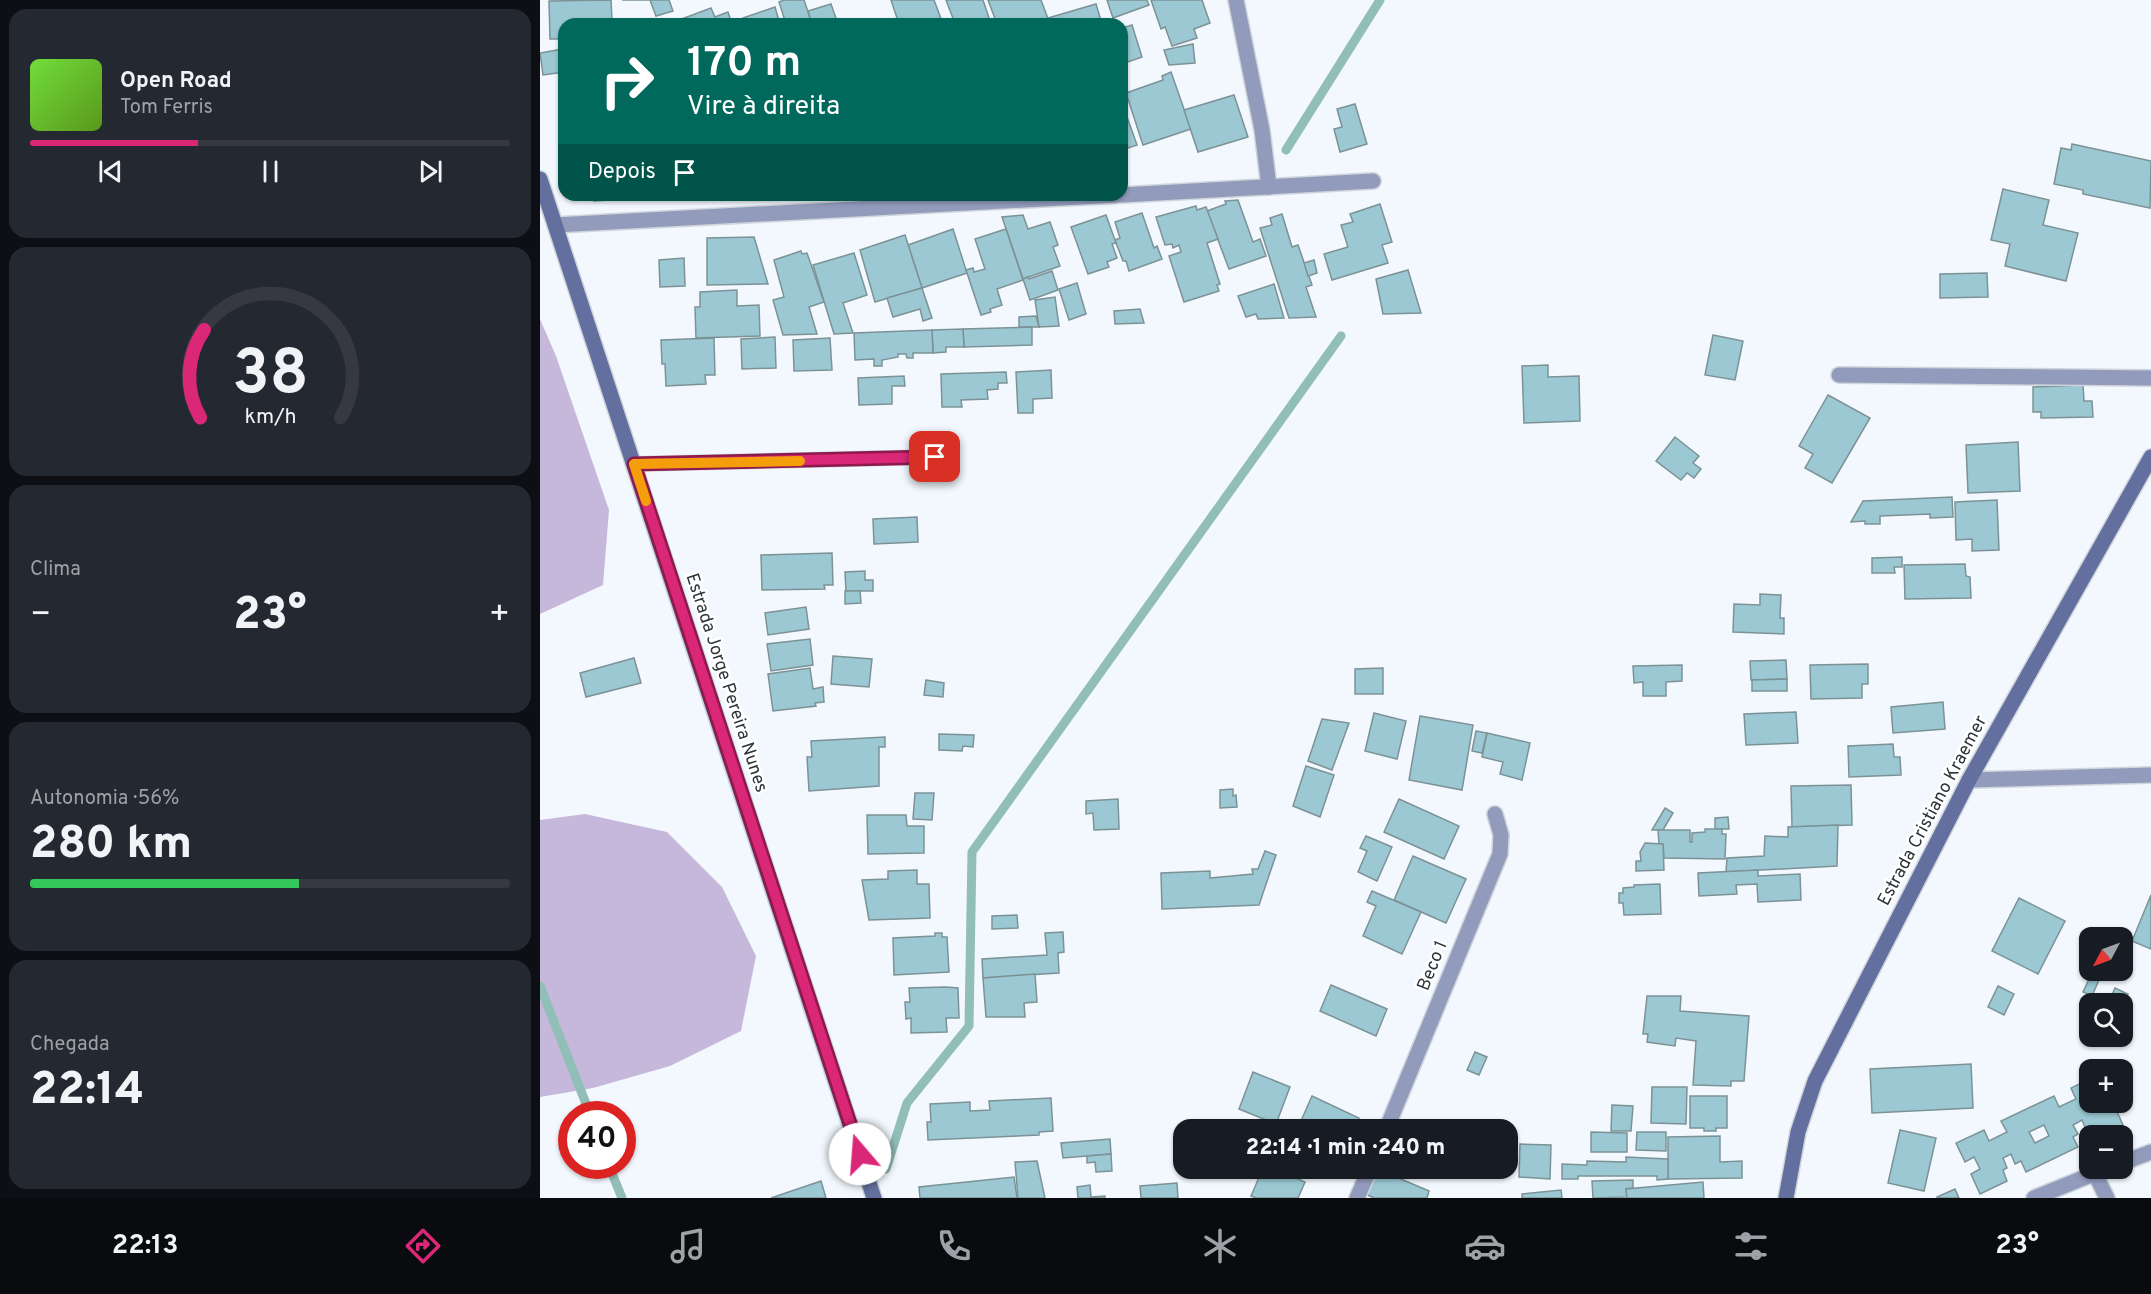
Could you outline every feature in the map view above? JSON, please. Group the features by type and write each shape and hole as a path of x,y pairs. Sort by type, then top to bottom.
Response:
{"street":[{"path":"1236,0 1262,130 1269,187"},
{"name":"Estrada Jorge Pereira Nunes","path":"540,180 874,1198"},
{"path":"1128,195 1372,181"},
{"path":"555,225 1007,201"},
{"path":"1839,375 2151,378"},
{"name":"Estrada Cristiano Kraemer","path":"1786,1198 1798,1132 1815,1081 1969,780 2151,457"},
{"path":"1969,780 2151,775"},
{"name":"Beco 1","path":"1391,1119 1500,854 1501,835 1495,814"},
{"path":"2133,1159 2151,1152"},
{"path":"1358,1198 1366,1179"},
{"path":"2034,1198 2081,1179"},
{"path":"2103,1179 2107,1198"}],"lane":[{"path":"634,464 935,457"}],"shaded area":[{"path":"540,319 556,356 609,510 603,585 540,614"},
{"path":"585,814 667,832 722,887 756,956 741,1031 670,1066 593,1088 540,1097 540,820"}],"building":[{"path":"611,0 612,18 558,18 558,39 550,39 549,1"},
{"path":"650,0 669,0 673,11 656,16"},
{"path":"804,0 810,18 784,18 779,2"},
{"path":"891,0 934,0 941,18 897,18"},
{"path":"946,0 983,0 989,18 953,18"},
{"path":"988,0 1041,0 1048,18 995,18"},
{"path":"1107,0 1147,0 1149,5 1113,18"},
{"path":"1151,0 1202,0 1210,23 1194,29 1197,38 1172,46 1165,27 1161,29"},
{"path":"831,4 836,18 810,18 808,11"},
{"path":"1096,4 1100,18 1048,18"},
{"path":"775,7 778,18 743,18"},
{"path":"711,8 715,17 728,12 730,18 684,18"},
{"path":"1132,25 1142,57 1128,62 1128,26"},
{"path":"1193,44 1195,63 1169,65 1164,50"},
{"path":"558,50 558,73 543,75 540,53"},
{"path":"1171,72 1191,129 1143,145 1128,99 1128,92 1163,80 1162,76"},
{"path":"1234,95 1248,137 1198,152 1184,110"},
{"path":"1355,104 1367,144 1340,152 1334,129 1342,127 1337,109"},
{"path":"1128,120 1137,145 1128,148"},
{"path":"2072,144 2151,161 2150,208 2083,194 2083,190 2054,184 2061,148 2071,150"},
{"path":"2003,189 2049,200 2043,225 2078,233 2066,281 2005,266 2010,244 1991,240"},
{"path":"1238,200 1253,242 1260,239 1266,256 1229,269 1207,211 1226,204 1225,201"},
{"path":"1380,204 1392,242 1382,245 1388,263 1332,280 1324,254 1348,247 1341,225 1353,222 1350,214"},
{"path":"1196,206 1197,210 1206,207 1218,239 1207,243 1220,284 1217,285 1219,291 1184,302 1169,256 1181,252 1179,245 1173,248 1172,244 1165,245 1156,217"},
{"path":"1142,213 1154,248 1157,246 1162,259 1129,271 1115,240 1120,238 1115,222"},
{"path":"1282,214 1292,247 1298,245 1312,285 1306,287 1316,317 1289,318 1260,228 1272,225 1270,218"},
{"path":"1023,215 1028,229 1050,222 1058,245 1053,247 1060,266 1023,279 1002,217"},
{"path":"1106,215 1116,243 1112,244 1117,258 1107,262 1109,267 1088,274 1071,227"},
{"path":"953,229 967,273 922,288 908,245"},
{"path":"1006,229 1023,280 997,289 1002,305 981,315 966,270 973,268 974,272 985,269 975,239"},
{"path":"905,235 922,288 875,302 860,250"},
{"path":"754,237 768,284 707,285 707,238"},
{"path":"801,251 802,254 807,253 824,302 809,307 817,334 783,335 773,300 784,297 774,260"},
{"path":"854,253 867,295 843,303 853,333 834,334 813,265"},
{"path":"684,258 685,286 660,287 659,260"},
{"path":"1314,260 1317,273 1308,276 1304,263"},
{"path":"1408,270 1421,313 1383,314 1376,279"},
{"path":"1052,271 1058,290 1030,300 1023,279"},
{"path":"1987,273 1988,297 1940,298 1940,274"},
{"path":"1077,283 1086,314 1069,320 1059,289"},
{"path":"1274,284 1284,318 1258,319 1256,314 1246,317 1238,296"},
{"path":"922,288 932,318 923,321 920,309 893,317 887,298"},
{"path":"737,290 737,306 759,305 760,336 696,338 695,307 700,307 700,292"},
{"path":"1055,297 1059,326 1039,327 1035,300"},
{"path":"1140,309 1144,323 1115,324 1114,311"},
{"path":"1036,316 1039,327 1019,327 1019,317"},
{"path":"1032,327 1032,345 964,347 963,329"},
{"path":"963,329 964,347 946,347 946,352 933,353 932,330"},
{"path":"932,330 933,353 913,353 913,358 907,358 906,354 898,354 898,357 882,360 882,366 874,366 874,359 855,360 854,333"},
{"path":"1713,335 1743,341 1735,380 1705,375"},
{"path":"775,337 776,368 742,369 741,339"},
{"path":"714,338 715,375 705,375 706,384 666,386 661,340"},
{"path":"830,338 832,370 794,371 793,340"},
{"path":"1548,365 1548,377 1579,376 1580,421 1524,423 1522,366"},
{"path":"1051,370 1052,398 1033,399 1033,413 1018,413 1016,372"},
{"path":"1006,372 1007,383 998,383 998,389 987,390 988,399 961,400 962,407 942,407 941,374"},
{"path":"904,376 905,386 892,386 892,404 859,405 858,378"},
{"path":"2083,385 2084,401 2092,401 2093,417 2041,418 2041,412 2033,412 2033,387"},
{"path":"1828,395 1870,418 1832,483 1805,468 1813,454 1799,446"},
{"path":"1675,437 1699,456 1693,463 1701,469 1694,478 1687,473 1681,480 1656,461"},
{"path":"2018,442 2020,491 1968,493 1966,445"},
{"path":"1952,497 1953,517 1930,518 1930,514 1880,516 1880,524 1865,524 1865,521 1851,522 1863,501"},
{"path":"1997,500 1999,550 1972,551 1972,539 1956,540 1955,502"},
{"path":"917,517 918,542 874,544 873,519"},
{"path":"832,553 833,585 824,585 825,589 762,590 761,555"},
{"path":"1902,557 1902,567 1894,567 1895,573 1872,573 1872,558"},
{"path":"1965,564 1966,576 1970,577 1971,598 1905,599 1904,565"},
{"path":"865,571 865,580 873,580 873,591 846,591 845,572"},
{"path":"845,591 860,591 861,603 845,604"},
{"path":"1760,594 1781,595 1780,618 1784,618 1784,634 1733,632 1734,604 1760,605"},
{"path":"806,607 809,629 768,635 765,613"},
{"path":"810,639 813,665 771,671 767,644"},
{"path":"833,656 872,659 869,687 831,684"},
{"path":"634,658 641,683 586,697 580,673"},
{"path":"1786,660 1787,679 1751,680 1750,661"},
{"path":"1868,664 1868,684 1862,684 1862,698 1811,699 1810,665"},
{"path":"1682,665 1682,681 1666,682 1666,696 1643,696 1643,682 1634,683 1633,666"},
{"path":"810,668 813,689 823,687 824,702 815,703 816,706 773,711 768,674"},
{"path":"1383,668 1383,694 1355,694 1355,669"},
{"path":"1787,679 1787,691 1752,691 1752,680"},
{"path":"926,680 944,683 943,697 924,695"},
{"path":"1943,702 1945,729 1893,733 1891,707"},
{"path":"1796,712 1798,743 1746,745 1744,714"},
{"path":"1374,713 1406,721 1397,759 1365,751"},
{"path":"1420,716 1473,725 1462,790 1409,780"},
{"path":"1322,719 1349,723 1332,770 1308,761"},
{"path":"1476,731 1487,733 1482,753 1472,751"},
{"path":"1487,733 1530,743 1522,780 1500,774 1503,762 1482,757"},
{"path":"939,734 974,735 973,747 963,746 962,751 939,750"},
{"path":"885,737 885,747 879,747 879,786 809,791 807,757 812,757 811,741"},
{"path":"1893,744 1894,757 1900,757 1901,775 1849,777 1848,746"},
{"path":"1306,766 1334,775 1320,817 1293,806"},
{"path":"1851,785 1852,825 1792,827 1791,786"},
{"path":"1233,789 1237,807 1220,808 1220,790"},
{"path":"915,793 934,793 932,820 913,819"},
{"path":"1118,799 1119,829 1094,830 1093,813 1086,814 1086,801"},
{"path":"1399,799 1459,826 1444,859 1384,832"},
{"path":"1665,808 1673,813 1663,830 1652,830"},
{"path":"867,815 906,815 907,826 924,826 924,853 868,854"},
{"path":"1728,817 1729,829 1715,829 1715,818"},
{"path":"1838,825 1837,866 1726,872 1727,858 1764,856 1765,836 1788,837 1788,827"},
{"path":"1705,829 1722,829 1722,834 1726,834 1725,859 1664,858 1663,844 1659,844 1658,830 1690,830 1690,842 1692,842 1692,833 1705,832"},
{"path":"1366,836 1392,847 1377,881 1358,872 1367,851 1360,848"},
{"path":"1645,843 1663,844 1664,870 1636,871 1636,861 1641,861 1640,852"},
{"path":"1265,851 1276,855 1259,905 1162,909 1161,873 1210,871 1210,878 1253,874 1252,869 1258,869"},
{"path":"1413,856 1466,879 1446,923 1394,900"},
{"path":"917,870 917,884 929,884 930,918 869,920 862,880 888,879 888,871"},
{"path":"1758,870 1758,876 1800,874 1801,900 1758,902 1757,884 1736,885 1737,894 1699,896 1698,873"},
{"path":"1660,884 1661,914 1624,915 1623,903 1619,903 1619,893 1623,893 1623,888 1634,887 1634,885"},
{"path":"1372,891 1421,912 1402,954 1363,936 1376,906 1367,902"},
{"path":"2151,895 2151,949 2133,941"},
{"path":"2019,898 2065,921 2038,974 1992,951"},
{"path":"1017,915 1018,928 992,929 992,916"},
{"path":"1063,932 1064,952 1058,953 1059,973 983,978 982,959 1047,955 1045,933"},
{"path":"935,933 942,933 942,937 947,937 949,972 894,975 893,938 935,936"},
{"path":"1035,974 1037,1002 1024,1003 1025,1017 986,1017 983,978"},
{"path":"2088,981 2098,981 2093,993 2083,992"},
{"path":"1331,985 1387,1009 1376,1036 1320,1011"},
{"path":"1998,986 2014,994 2004,1015 1988,1007"},
{"path":"909,988 958,988 959,1018 946,1018 947,1032 911,1033 911,1018 906,1019 905,1002 910,1002"},
{"path":"2115,988 2126,993 2113,993"},
{"path":"1647,996 1681,996 1680,1011 1749,1016 1744,1081 1731,1081 1731,1086 1693,1085 1696,1041 1676,1038 1675,1046 1647,1042 1648,1034 1643,1034"},
{"path":"1475,1052 1487,1057 1479,1075 1467,1070"},
{"path":"1971,1064 1973,1108 1872,1113 1870,1069"},
{"path":"1253,1072 1290,1087 1278,1119 1264,1119 1239,1109"},
{"path":"2079,1084 2079,1113 2118,1113 2123,1125 2084,1125 2082,1120 2073,1125 2078,1134 2073,1137 2078,1147 2026,1172 2021,1161 2015,1164 2011,1154 2003,1158 2007,1168 2003,1170 2007,1181 1980,1194 1971,1174 1980,1169 1974,1157 1965,1162 1956,1143 1984,1130 1989,1141 2007,1132 2001,1121 2054,1096 2059,1107 2076,1099 2071,1088","holes":["2044,1125 2049,1136 2035,1143 2029,1132"]},
{"path":"1652,1087 1687,1087 1686,1124 1651,1123"},
{"path":"1312,1096 1359,1118 1359,1119 1302,1119"},
{"path":"1690,1096 1727,1096 1727,1128 1704,1131 1704,1128 1690,1128"},
{"path":"1051,1098 1053,1131 1039,1132 1039,1135 928,1140 927,1122 931,1122 930,1104 970,1102 970,1111 990,1110 989,1101"},
{"path":"1612,1105 1633,1106 1631,1131 1611,1131"},
{"path":"1900,1130 1936,1138 1924,1191 1888,1183"},
{"path":"1591,1132 1627,1133 1627,1152 1591,1152"},
{"path":"1637,1132 1666,1132 1666,1151 1636,1150"},
{"path":"1720,1136 1720,1162 1742,1161 1742,1178 1668,1179 1668,1137"},
{"path":"1110,1139 1111,1154 1063,1158 1061,1143"},
{"path":"1520,1144 1551,1145 1550,1179 1519,1177"},
{"path":"1111,1154 1112,1171 1096,1172 1095,1162 1087,1163 1087,1156"},
{"path":"1626,1157 1668,1159 1668,1179 1657,1180 1657,1176 1578,1176 1578,1179 1562,1179 1562,1164 1587,1165 1587,1161 1626,1162"},
{"path":"1037,1161 1045,1198 1018,1198 1015,1162"},
{"path":"1014,1177 1017,1198 920,1198 919,1187"},
{"path":"1258,1179 1299,1179 1305,1182 1298,1198 1251,1196"},
{"path":"1371,1179 1401,1179 1429,1191 1427,1198 1374,1198 1365,1194"},
{"path":"1633,1180 1633,1188 1626,1189 1627,1197 1593,1198 1592,1181"},
{"path":"821,1181 826,1198 771,1198"},
{"path":"1703,1182 1704,1198 1627,1198 1626,1189"},
{"path":"1177,1183 1178,1198 1141,1198 1140,1186"},
{"path":"1090,1185 1091,1197 1105,1196 1105,1198 1078,1198 1077,1187"},
{"path":"1955,1189 1959,1198 1937,1197"},
{"path":"1561,1190 1562,1198 1522,1198 1522,1194"}],"waterway":[{"path":"1286,150 1380,0"},
{"path":"886,1169 907,1103 969,1026 972,852 1341,336"},
{"path":"540,986 585,1101"},
{"path":"614,1179 622,1198"}],"slow traffic":[{"path":"646,501 634,464 800,461"}],"route":[{"path":"860,1154 634,464 935,457"}]}
